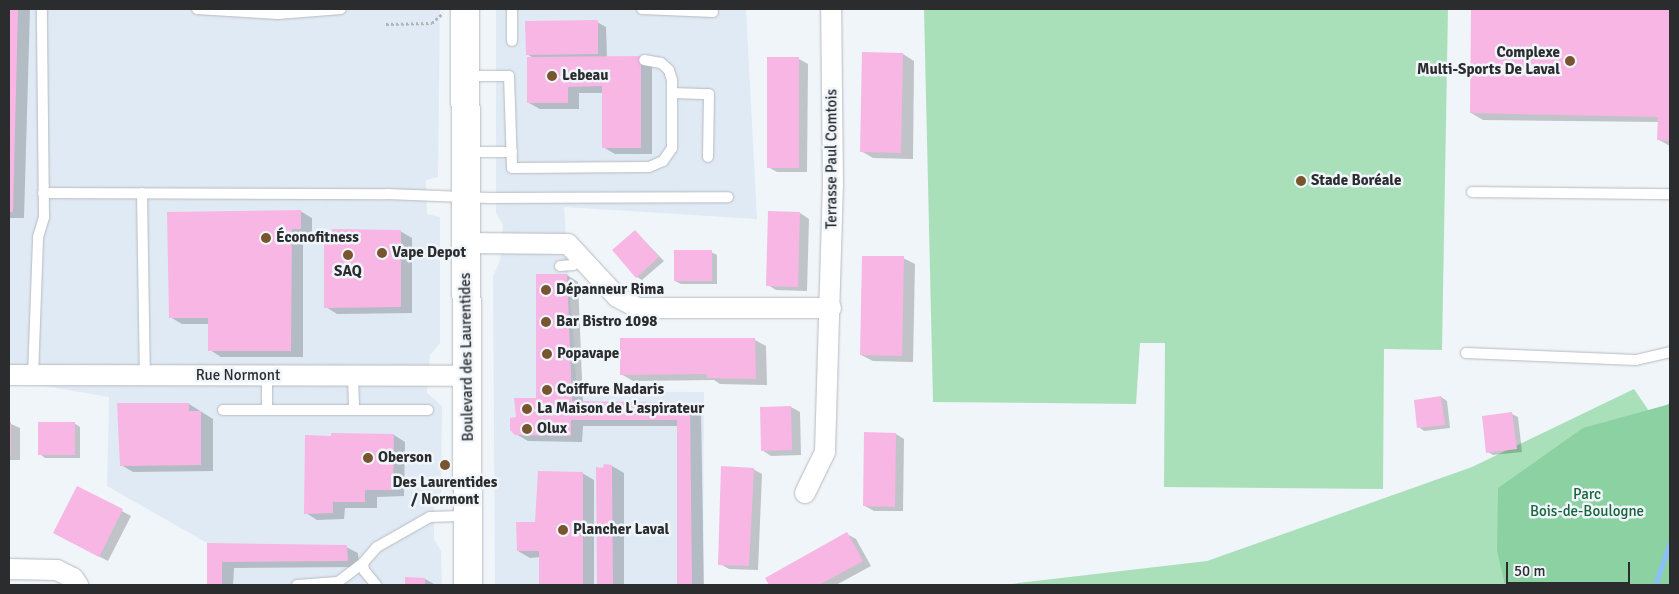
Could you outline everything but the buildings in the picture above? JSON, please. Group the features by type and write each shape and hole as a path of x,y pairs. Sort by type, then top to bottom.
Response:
{"main road":[{"name":"Boulevard des Laurentides","path":"454,11 466,76 468,585"}],"street":[{"name":"Terrasse Paul Comtois","path":"805,492 825,452 831,308 831,9"},
{"path":"466,243 560,242 571,246 583,257 617,297 638,308 831,308"},
{"name":"Rue Normont","path":"9,376 468,376"},
{"path":"9,569 57,570 73,578 78,585"}],"lane":[{"path":"33,376 38,237 44,217 42,9"},
{"path":"197,9 278,14 341,9"},
{"path":"512,9 512,41"},
{"path":"642,9 713,12"},
{"path":"466,76 509,76 512,168 657,165 667,158 673,143 673,93 669,70 661,63 644,60"},
{"path":"673,93 709,94 708,157"},
{"path":"466,152 512,152"},
{"path":"1472,192 1670,194"},
{"path":"43,193 466,197 728,197"},
{"path":"142,193 145,376"},
{"path":"560,266 572,264 583,257"},
{"path":"1466,353 1636,360 1670,352"},
{"path":"267,376 267,410"},
{"path":"353,376 354,410"},
{"path":"223,410 428,410"},
{"path":"297,585 338,582 363,563 377,547 420,521 430,517 468,516"},
{"path":"363,563 364,570 376,585"}],"path":[{"path":"386,24 432,23 454,11"}],"shaded area":[{"path":"9,9 440,9 438,177 426,180 427,214 440,217 440,343 430,355 427,393 442,406 441,492 434,501 434,539 441,551 442,585 207,585 207,543 107,486 109,397 9,380"},
{"path":"496,9 746,9 757,219 564,207 577,391 704,392 703,585 495,585 493,276 500,261 503,225 496,213"}],"green space":[{"path":"924,9 1448,9 1442,350 1384,349 1383,489 1164,487 1165,343 1140,343 1136,404 933,402"},
{"name":"Parc Bois-de-Boulogne","path":"1634,389 1651,414 1670,403 1670,585 1002,585 1207,561 1472,467"},
{"path":"1670,404 1670,585 1505,585 1497,551 1498,488 1583,428"}],"waterway":[{"path":"1655,585 1670,542"}],"place":[{"name":"Complexe Multi-Sports De Laval","path":"1570,61"},
{"name":"Lebeau","path":"552,76"},
{"name":"Stade Boréale","path":"1301,181"},
{"name":"Éconofitness","path":"266,238"},
{"name":"Vape Depot","path":"382,253"},
{"name":"SAQ","path":"348,255"},
{"name":"Dépanneur Rima","path":"546,290"},
{"name":"Bar Bistro 1098","path":"546,322"},
{"name":"Popavape","path":"547,354"},
{"name":"Coiffure Nadaris","path":"547,390"},
{"name":"La Maison de L'aspirateur","path":"527,409"},
{"name":"Olux","path":"527,429"},
{"name":"Oberson","path":"368,458"},
{"name":"Des Laurentides / Normont","path":"445,465"},
{"name":"Plancher Laval","path":"563,530"}]}
